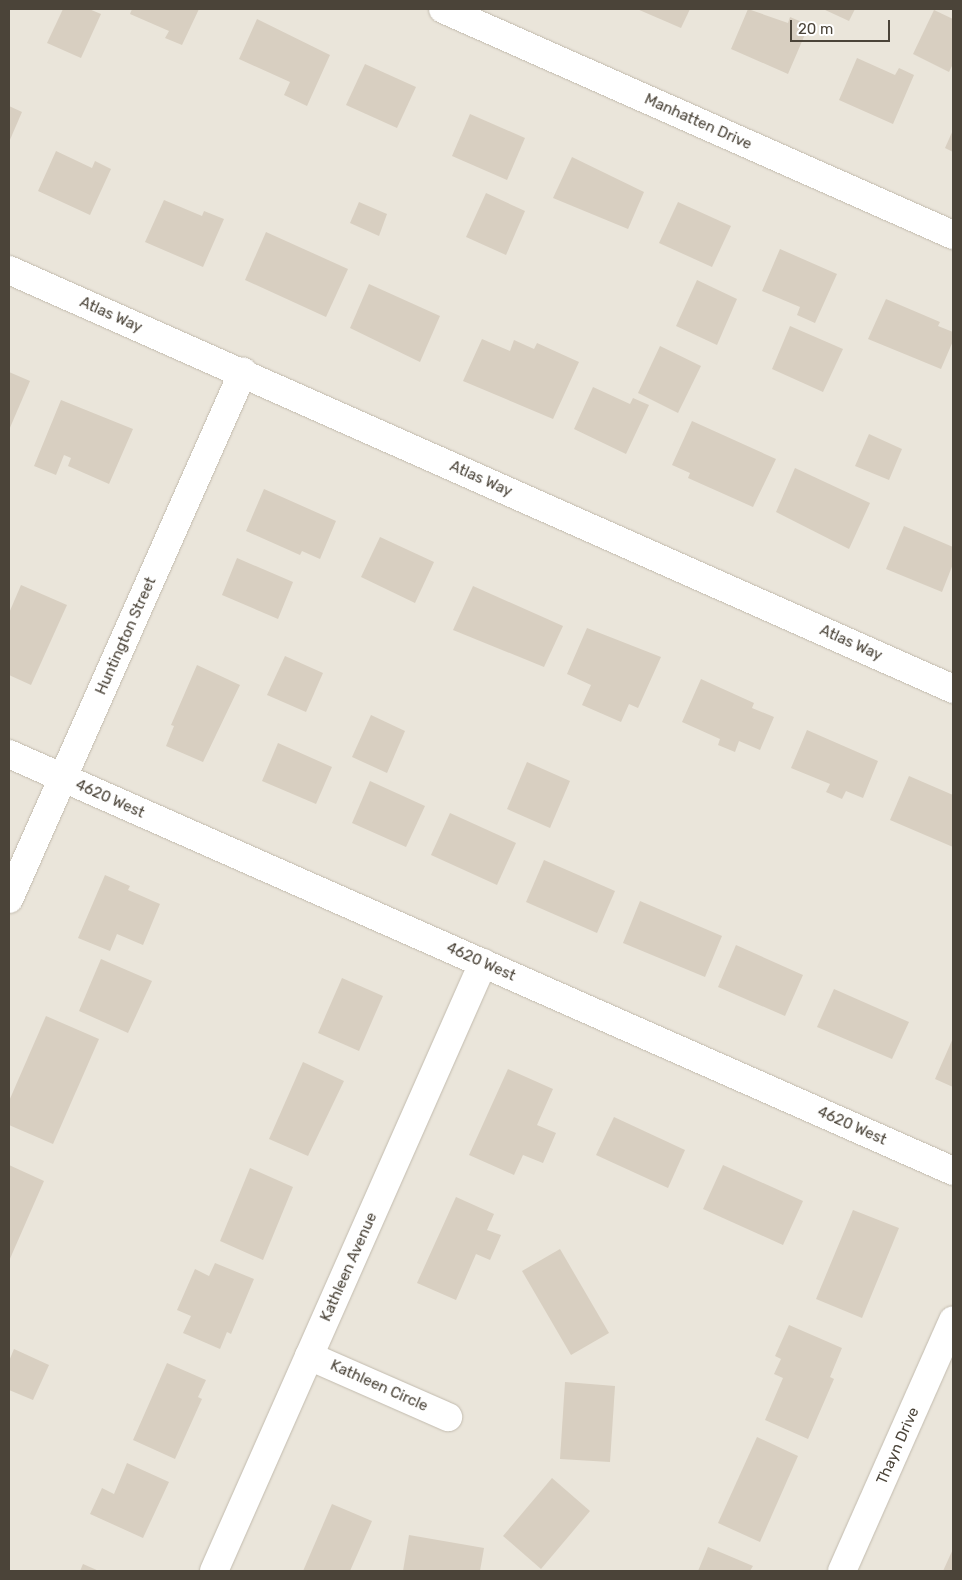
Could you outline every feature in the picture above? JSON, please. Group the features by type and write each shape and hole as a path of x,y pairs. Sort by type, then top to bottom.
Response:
{"street":[{"name":"Manhatten Drive","path":"442,9 953,235"},
{"name":"Atlas Way","path":"9,270 243,372 953,689"},
{"name":"Huntington Street","path":"9,899 243,372"},
{"name":"4620 West","path":"9,754 953,1170"},
{"name":"Kathleen Avenue","path":"214,1571 483,963"},
{"name":"Thayn Drive","path":"842,1571 953,1320"},
{"name":"Kathleen Circle","path":"309,1356 448,1417"}],"shaded area":[{"path":"9,9 953,9 953,1571 9,1571"}],"building":[{"path":"63,9 89,9 101,14 81,58 47,43"},
{"path":"132,9 199,9 182,45 165,38 169,31 130,14"},
{"path":"637,9 690,9 681,28"},
{"path":"748,9 788,23 790,17 809,25 788,74 731,49"},
{"path":"823,9 855,9 849,21"},
{"path":"934,10 953,19 953,64 949,72 913,54"},
{"path":"257,19 330,55 307,106 284,95 290,82 239,59"},
{"path":"857,58 895,75 899,68 914,75 893,124 839,100"},
{"path":"365,64 416,87 397,128 346,105"},
{"path":"9,106 22,112 9,142"},
{"path":"470,114 525,138 507,180 452,156"},
{"path":"953,130 953,152 945,148"},
{"path":"56,151 92,168 95,161 111,169 90,215 38,191"},
{"path":"572,157 644,192 628,229 553,198"},
{"path":"486,193 525,211 506,255 466,237"},
{"path":"164,200 202,216 204,211 224,219 203,267 145,242"},
{"path":"359,202 387,214 379,236 350,223"},
{"path":"678,202 731,226 712,267 659,243"},
{"path":"266,232 348,269 326,317 245,280"},
{"path":"780,249 837,274 815,323 797,315 800,307 762,291"},
{"path":"697,280 737,299 717,345 676,326"},
{"path":"369,284 440,316 420,362 350,328"},
{"path":"886,299 940,322 938,326 953,332 953,341 941,369 868,339"},
{"path":"790,326 843,349 823,392 772,369"},
{"path":"482,339 510,351 514,340 534,349 537,343 579,362 553,419 463,381"},
{"path":"660,346 701,366 678,413 638,393"},
{"path":"9,372 30,381 9,430"},
{"path":"593,387 630,404 633,398 649,405 626,454 574,429"},
{"path":"61,400 133,429 109,484 68,466 71,458 64,455 56,475 34,466"},
{"path":"692,421 776,459 753,507 688,478 690,473 672,465"},
{"path":"869,434 902,449 889,480 855,466"},
{"path":"795,468 870,503 849,549 776,512"},
{"path":"264,489 336,521 320,559 302,551 300,555 246,531"},
{"path":"904,526 953,547 953,564 942,592 886,569"},
{"path":"380,537 434,562 415,603 361,577"},
{"path":"237,558 293,582 278,619 222,595"},
{"path":"21,585 67,605 31,685 9,675 9,613"},
{"path":"473,586 563,626 544,667 453,630"},
{"path":"587,628 661,657 638,708 629,704 621,722 582,705 591,685 567,674"},
{"path":"285,656 323,673 306,712 267,695"},
{"path":"197,665 240,685 203,762 166,746 174,726 171,725"},
{"path":"701,679 754,703 752,708 774,717 760,750 739,741 735,752 718,745 720,739 682,722"},
{"path":"371,715 405,731 387,773 352,757"},
{"path":"807,730 878,761 863,798 846,791 842,799 826,792 830,784 791,768"},
{"path":"278,743 332,767 316,804 262,781"},
{"path":"527,762 570,781 550,828 507,809"},
{"path":"909,776 953,795 953,847 890,820"},
{"path":"370,781 425,806 406,847 352,823"},
{"path":"450,813 516,843 497,885 431,855"},
{"path":"544,860 615,891 597,933 526,902"},
{"path":"105,875 130,886 128,890 160,904 143,945 117,934 110,951 78,938"},
{"path":"640,901 722,936 705,977 623,943"},
{"path":"736,945 803,975 785,1016 718,987"},
{"path":"101,959 152,981 128,1033 79,1011"},
{"path":"342,978 383,996 359,1051 318,1033"},
{"path":"834,989 909,1022 892,1059 817,1027"},
{"path":"46,1016 99,1039 53,1144 9,1125 9,1101"},
{"path":"953,1038 953,1087 935,1079"},
{"path":"303,1062 344,1081 308,1156 269,1139"},
{"path":"508,1069 553,1089 537,1125 556,1133 543,1163 523,1155 514,1175 469,1155"},
{"path":"614,1117 685,1150 668,1188 596,1155"},
{"path":"9,1165 44,1181 9,1261"},
{"path":"723,1165 803,1201 783,1245 703,1209"},
{"path":"250,1168 293,1187 263,1260 220,1241"},
{"path":"456,1197 494,1214 487,1230 501,1235 490,1260 476,1254 456,1300 417,1283"},
{"path":"853,1210 899,1228 862,1318 816,1299"},
{"path":"560,1249 609,1333 571,1355 522,1271"},
{"path":"215,1263 254,1279 231,1334 227,1332 220,1349 183,1333 191,1316 177,1310 195,1269 209,1276"},
{"path":"789,1325 842,1348 830,1377 834,1379 808,1439 765,1420 783,1378 774,1374 781,1359 775,1356"},
{"path":"14,1349 49,1365 33,1400 9,1390 9,1361"},
{"path":"167,1363 206,1380 198,1397 202,1399 175,1459 133,1440"},
{"path":"565,1382 615,1386 610,1462 560,1459"},
{"path":"757,1437 798,1456 760,1542 718,1523"},
{"path":"127,1463 169,1482 143,1538 90,1514 102,1488 114,1494"},
{"path":"552,1478 590,1511 541,1569 503,1536"},
{"path":"332,1504 372,1521 350,1571 303,1571"},
{"path":"409,1535 484,1548 480,1571 403,1571"},
{"path":"708,1547 753,1566 750,1571 698,1571"},
{"path":"953,1549 953,1571 943,1571"},
{"path":"83,1564 99,1571 80,1571"}]}
